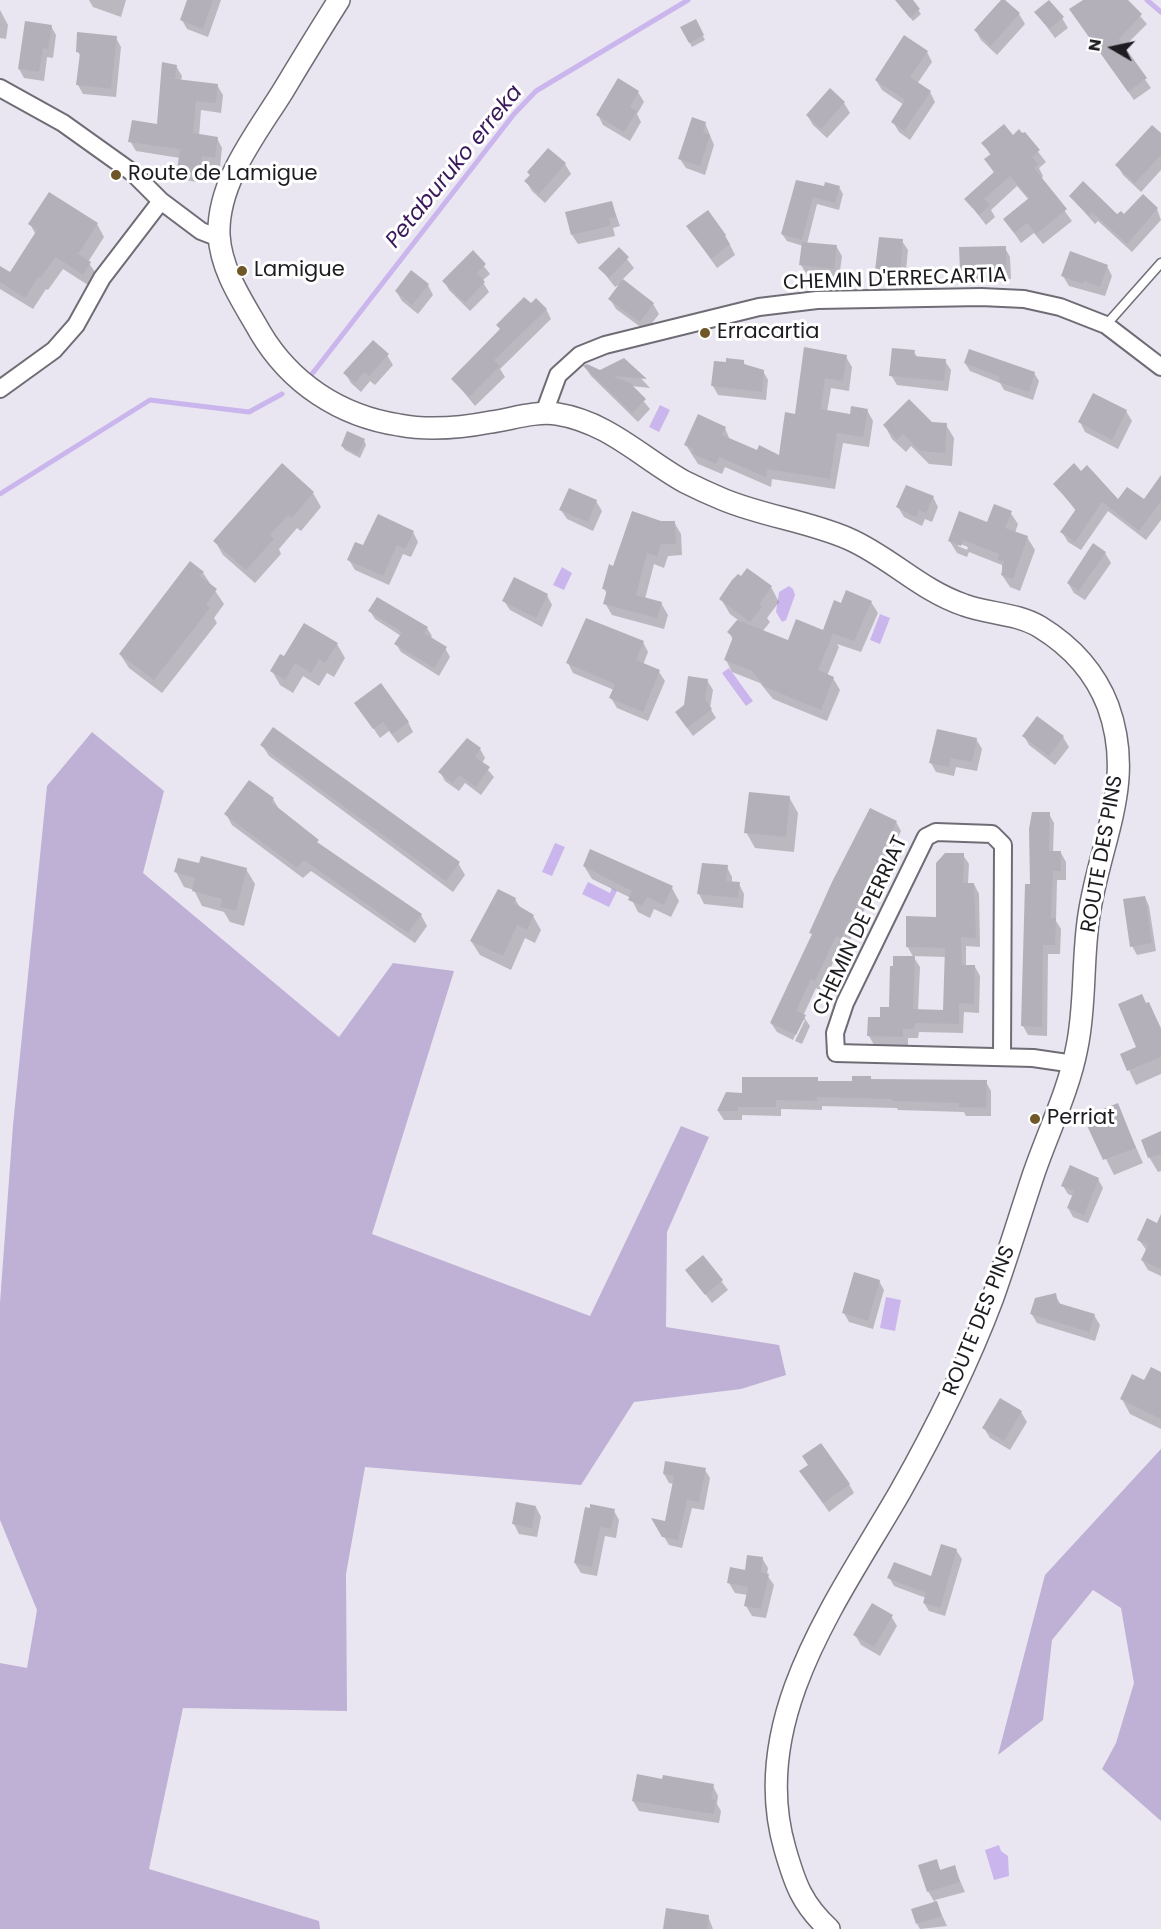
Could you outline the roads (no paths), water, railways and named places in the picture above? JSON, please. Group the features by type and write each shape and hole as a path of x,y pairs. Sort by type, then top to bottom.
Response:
{"street":[{"name":"ROUTE DES PINS","path":"339,0 237,165 221,209 219,238 230,280 272,351 293,377 329,401 365,418 428,429 471,426 544,413 586,421 619,437 685,482 730,503 848,538 886,560 923,588 965,606 1031,621 1060,640 1079,657 1108,706 1118,746 1119,783 1089,915 1083,1009 1074,1064 992,1299 958,1383 900,1493 837,1595 790,1701 779,1754 776,1797 781,1838 794,1880 809,1911 829,1929"},
{"path":"0,88 63,123 133,173 161,201 201,231 219,238"},
{"path":"0,388 54,350 76,326 102,278 161,201"},
{"name":"CHEMIN D'ERRECARTIA","path":"544,413 558,375 580,355 605,345 759,307 817,300 992,297 1024,299 1060,307 1106,325 1161,367"},
{"name":"CHEMIN DE PERRIAT","path":"1002,1057 1003,845 992,834 936,832 926,837 845,1003 835,1033 836,1053 1033,1058 1074,1064"}],"lane":[{"path":"1106,325 1161,263"}],"waterway":[{"name":"Petaburuko erreka","path":"312,374 514,114 536,91 688,0"},
{"path":"1147,0 1161,12"},
{"name":"Petaburuko erreka","path":"0,494 150,400 249,412 282,394"}],"place":[{"name":"Route de Lamigue","path":"116,175"},
{"name":"Lamigue","path":"242,271"},
{"name":"Erracartia","path":"705,333"},
{"name":"Perriat","path":"1035,1119"}]}
